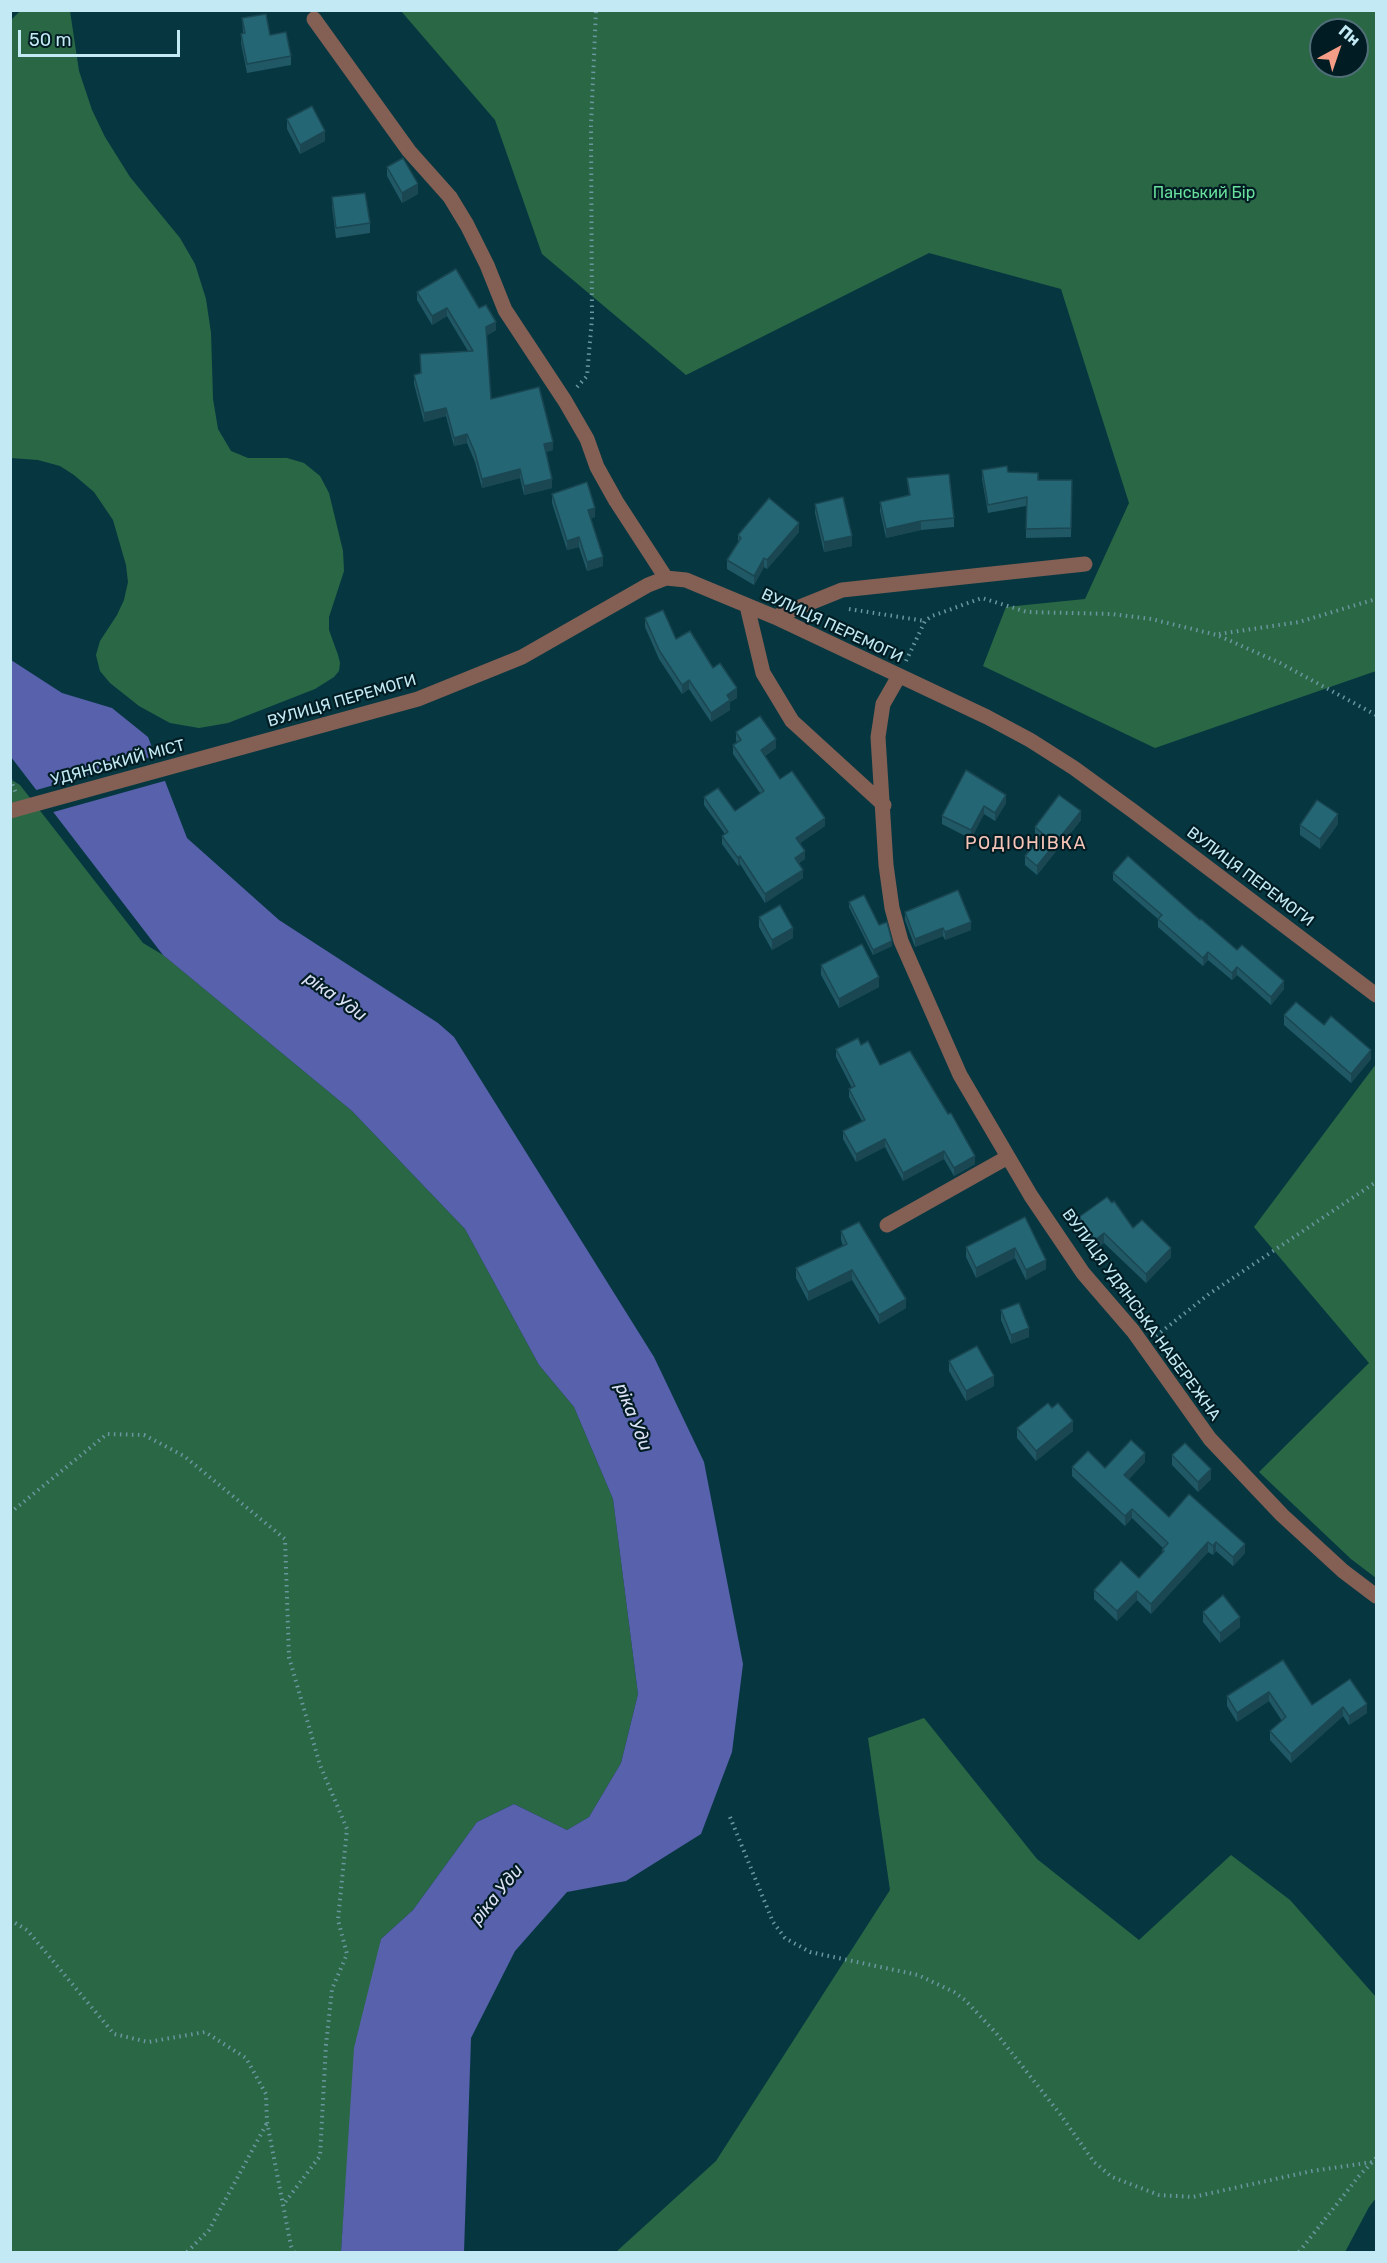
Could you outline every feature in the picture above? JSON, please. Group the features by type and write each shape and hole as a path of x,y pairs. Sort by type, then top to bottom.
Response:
{"street":[{"path":"314,19 409,151 450,197 468,225 505,310 565,401 616,501 666,578"},
{"path":"775,617 842,590 1085,564"},
{"name":"ВУЛИЦЯ ПЕРЕМОГИ","path":"216,754 418,699 522,657 648,585 666,578 686,580 775,617 1009,728 1074,768 1377,995"},
{"path":"747,606 762,673 792,722 884,805"},
{"name":"ВУЛИЦЯ УДЯНСЬКА НАБЕРЕЖНА","path":"899,676 883,704 878,737 892,908 901,941 960,1075 1008,1157 1083,1273 1113,1305 1210,1439 1282,1515 1343,1571 1377,1596"},
{"name":"УДЯНСЬКИЙ МІСТ","path":"10,811 216,754"},
{"path":"887,1226 1008,1157"}],"path":[{"path":"565,401 587,376 590,347 593,286 591,126 596,10"},
{"path":"899,676 925,621 944,610 982,598 1027,612 1112,614 1151,619 1217,635 1280,663 1377,715"},
{"path":"1217,635 1299,622 1377,599"},
{"path":"813,602 925,621"},
{"path":"1144,1346 1209,1294 1377,1182"},
{"path":"10,1514 106,1434 144,1435 184,1456 285,1539 289,1657 320,1765 347,1829 338,1920 347,1954 332,1989 326,2045 320,2156 283,2205"},
{"path":"730,1817 773,1922 785,1938 810,1952 918,1975 947,1988 965,2000 996,2033 1060,2114 1094,2162 1112,2177 1159,2196 1193,2197 1375,2160"},
{"path":"10,1920 27,1930 114,2034 148,2042 205,2032 246,2058 266,2094 267,2122 294,2253"},
{"path":"187,2253 209,2230 267,2122"},
{"path":"1299,2253 1375,2160"}],"green space":[{"path":"20,11 70,11 79,71 92,110 105,137 130,177 180,238 195,264 206,299 211,333 213,399 218,429 231,451 248,458 287,458 304,463 320,476 329,493 343,551 344,571 329,617 329,630 340,663 339,671 315,689 228,723 199,728 170,723 139,706 110,683 100,671 96,655 100,641 117,615 124,600 128,582 126,565 113,520 94,492 60,466 38,460 11,458 10,21"},
{"name":"Панський Бір","path":"401,11 1376,11 1376,671 1155,748 983,666 1006,607 1085,599 1129,503 1061,289 929,253 686,375 542,254 495,120"},
{"path":"10,779 20,785 143,943 163,955 352,1111 465,1229 539,1365 574,1407 613,1499 638,1694 621,1763 589,1817 567,1830 514,1804 477,1822 413,1910 381,1939 349,2141 341,2252 11,2252"},
{"path":"1376,1064 1376,1578 1351,1559 1259,1472 1369,1363 1254,1227"},
{"path":"924,1718 1037,1859 1139,1940 1231,1855 1290,1900 1376,1997 1376,2198 1345,2252 616,2252 716,2161 890,1890 868,1738"}],"water":[{"name":"ріка Уди","path":"11,660 62,693 112,708 148,737 187,838 279,920 438,1023 454,1037 654,1357 704,1462 743,1664 732,1752 701,1834 626,1881 567,1892 515,1951 471,2038 464,2252 341,2252 354,2048 381,1939 413,1910 477,1822 514,1804 567,1830 589,1817 621,1763 638,1694 613,1499 574,1407 539,1365 465,1229 352,1111 163,955 11,757"}],"pier":[{"path":"158,755 168,780 50,813 33,791"}],"building":[{"path":"266,14 270,35 286,32 291,56 247,64 241,34 245,33 242,18"},
{"path":"312,106 325,131 300,145 287,119"},
{"path":"403,158 418,184 402,193 387,167"},
{"path":"365,193 370,223 336,228 332,197"},
{"path":"456,269 479,308 486,305 496,322 486,327 491,399 539,387 553,442 544,444 552,479 524,486 520,469 482,479 467,434 454,438 446,408 424,413 414,375 421,373 420,354 473,351 447,308 432,316 417,292"},
{"path":"1007,466 1008,472 1038,473 1038,480 1072,480 1071,528 1026,529 1027,497 988,505 982,470"},
{"path":"949,474 954,518 921,521 886,529 880,502 910,495 907,478"},
{"path":"587,482 595,508 588,510 603,557 587,562 579,537 567,541 552,494"},
{"path":"843,497 852,536 824,542 815,504"},
{"path":"769,498 799,523 767,560 764,558 754,576 727,560 741,538 738,535"},
{"path":"663,610 676,639 690,631 713,668 720,663 737,688 727,695 730,700 711,713 689,680 682,685 659,650 645,618"},
{"path":"760,716 776,739 761,750 780,779 792,771 825,818 796,838 805,851 795,858 803,870 765,894 740,856 738,858 722,836 728,832 704,797 718,788 735,811 764,791 733,745 741,740 736,732"},
{"path":"966,770 1006,795 995,813 984,806 971,830 942,816"},
{"path":"1059,795 1081,811 1037,866 1025,856 1043,834 1035,827"},
{"path":"1317,800 1338,814 1320,839 1300,825"},
{"path":"1128,856 1237,950 1242,945 1284,981 1271,997 1237,967 1232,973 1208,952 1203,958 1158,919 1162,915 1113,873"},
{"path":"958,890 971,922 945,932 943,928 915,939 905,912"},
{"path":"864,895 879,925 887,922 892,941 873,950 849,902"},
{"path":"780,905 793,928 772,940 759,917"},
{"path":"862,944 879,977 839,999 821,965"},
{"path":"1296,1002 1324,1025 1331,1016 1371,1050 1351,1074 1284,1015"},
{"path":"858,1038 861,1045 868,1041 880,1065 910,1051 948,1114 951,1113 975,1156 954,1168 944,1151 903,1173 885,1139 856,1154 843,1131 865,1120 849,1089 855,1086 836,1049"},
{"path":"1107,1197 1112,1203 1114,1201 1133,1228 1142,1220 1171,1248 1146,1274 1104,1233 1095,1240 1079,1217"},
{"path":"1025,1217 1046,1260 1026,1270 1015,1248 976,1268 966,1247"},
{"path":"859,1222 906,1299 879,1315 852,1270 808,1292 796,1268 847,1244 841,1231"},
{"path":"1019,1303 1029,1328 1011,1335 1001,1310"},
{"path":"977,1346 994,1376 966,1391 949,1361"},
{"path":"1048,1403 1052,1408 1058,1403 1073,1421 1036,1451 1017,1428"},
{"path":"1131,1440 1145,1453 1124,1475 1169,1517 1189,1494 1245,1544 1233,1557 1216,1542 1213,1546 1208,1542 1151,1604 1137,1591 1117,1611 1094,1590 1121,1561 1139,1578 1164,1551 1162,1550 1168,1543 1132,1509 1125,1516 1072,1467 1088,1451 1105,1468"},
{"path":"1185,1443 1211,1469 1198,1482 1172,1455"},
{"path":"1223,1595 1240,1617 1220,1633 1203,1612"},
{"path":"1283,1660 1312,1705 1350,1679 1367,1704 1349,1716 1343,1707 1291,1754 1270,1731 1286,1717 1269,1692 1237,1713 1227,1696"}],"district":[{"name":"РОДІОНІВКА","path":"1026,844"}]}
